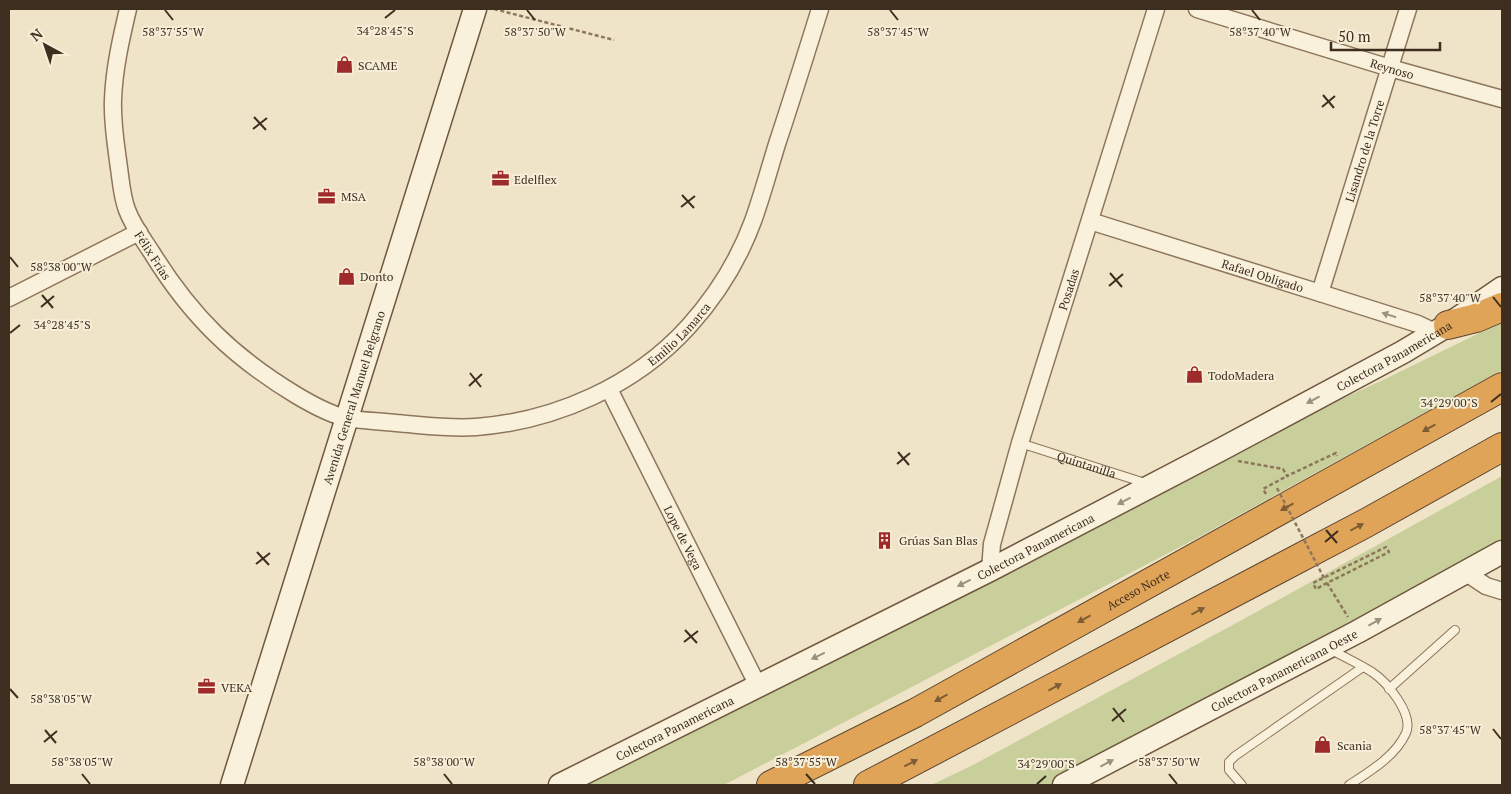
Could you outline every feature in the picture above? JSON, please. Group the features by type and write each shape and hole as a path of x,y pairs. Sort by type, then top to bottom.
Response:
{"highway":[{"path":"1441,329 1476,318 1502,306"},
{"name":"Acceso Norte","path":"771,785 915,713 1502,387"},
{"path":"868,785 1366,523 1502,446"}],"street":[{"name":"Félix Frías","path":"128,9 115,72 114,125 123,195 127,209 139,232 160,266 186,301 208,328 234,352 259,371 311,404 346,418"},
{"name":"Avenida General Manuel Belgrano","path":"232,785 475,9"},
{"name":"Emilio Lamarca","path":"346,418 454,428 504,424 562,409 584,401 609,389 638,371 666,350 708,304 727,274 752,222 820,9"},
{"name":"Posadas","path":"990,570 992,544 1020,444 1156,9"},
{"name":"Reynoso","path":"1197,9 1390,68 1502,99"},
{"name":"Lisandro de la Torre","path":"1320,292 1408,9"},
{"name":"Rafael Obligado","path":"1090,221 1418,324 1441,329"},
{"path":"9,298 139,232"},
{"name":"Colectora Panamericana","path":"560,785 990,570 1152,486 1403,352 1502,288"},
{"name":"Lope de Vega","path":"609,389 758,686"},
{"name":"Colectora Panamericana Oeste","path":"1064,785 1327,648 1502,552"},
{"path":"1465,572 1486,586 1502,591"}],"lane":[{"name":"Quintanilla","path":"1020,444 1152,486"},
{"path":"1389,688 1455,630"},
{"path":"1327,648 1374,673 1389,688 1406,712 1408,724 1406,732 1397,746 1378,765 1349,785"},
{"path":"1242,785 1230,770 1229,762 1235,756 1363,667"}],"path":[{"path":"494,9 614,40"},
{"path":"1220,450 1236,461 1283,469 1287,476"},
{"path":"1324,578 1277,488 1266,494 1263,489 1336,453 1338,457"},
{"path":"1386,547 1389,552 1327,583 1316,589 1314,583 1386,547"},
{"path":"1327,583 1357,632"}],"green space":[{"path":"1502,322 1502,370 1201,536 724,785 585,785 987,585 1317,410"},
{"path":"1502,476 1502,542 1049,785 931,785 971,766 1240,621"}],"place":[{"name":"SCAME","path":"344,65"},
{"name":"Edelflex","path":"500,179"},
{"name":"MSA","path":"327,196"},
{"name":"Donto","path":"346,276"},
{"name":"TodoMadera","path":"1194,375"},
{"name":"Grúas San Blas","path":"885,540"},
{"name":"VEKA","path":"207,687"},
{"name":"Scania","path":"1323,745"}]}
